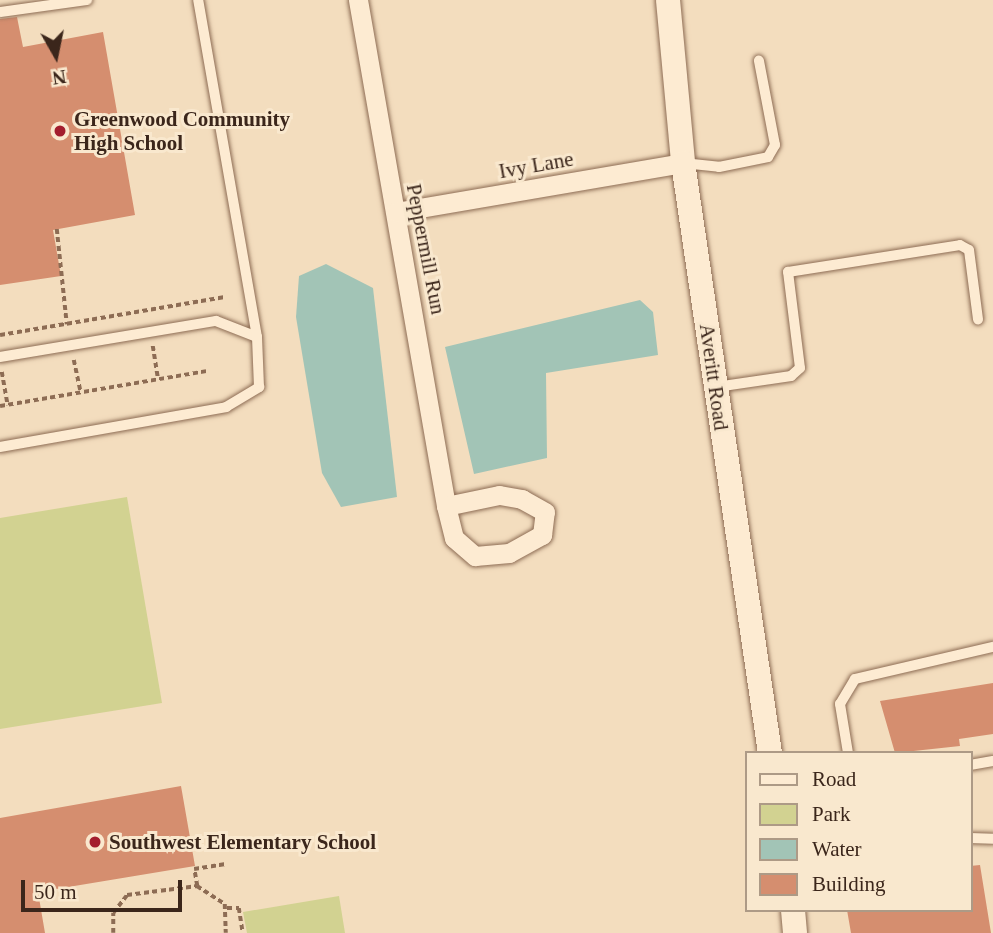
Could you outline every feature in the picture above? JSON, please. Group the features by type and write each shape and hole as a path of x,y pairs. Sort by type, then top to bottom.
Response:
{"street":[{"name":"Peppermill Run","path":"358,0 446,506 454,538 475,556 509,553 542,535 545,512 522,499 499,495 446,506"},
{"name":"Averitt Road","path":"668,0 683,163 770,751"},
{"name":"Ivy Lane","path":"396,212 683,163"},
{"path":"793,912 795,933"}],"lane":[{"path":"0,12 87,0"},
{"path":"0,447 226,407 259,387 257,337 198,0"},
{"path":"683,163 719,167 768,157 775,145 760,61"},
{"path":"715,387 791,376 800,368 788,272 960,245 970,250 978,319"},
{"path":"0,358 216,321 257,337"},
{"path":"848,751 840,704 855,678 993,647"},
{"path":"972,765 993,761"},
{"path":"972,838 993,839"}],"path":[{"path":"57,229 67,324"},
{"path":"0,335 225,297"},
{"path":"151,332 158,379"},
{"path":"71,345 81,392"},
{"path":"0,358 8,405"},
{"path":"0,406 206,370"},
{"path":"197,886 194,869 226,864"},
{"path":"113,933 113,913 127,895 197,886 217,894 227,908 226,933"},
{"path":"227,908 239,908 243,933"}],"green space":[{"path":"127,497 162,703 0,729 0,518"},
{"path":"339,896 345,933 247,933 243,912"}],"water":[{"path":"326,264 373,288 397,497 341,507 322,473 296,317 299,276"},
{"path":"640,300 653,312 658,355 546,373 547,458 474,474 445,347"}],"building":[{"name":"Greenwood Community High School","path":"17,17 23,47 103,32 135,215 53,230 61,276 0,285 0,19"},
{"path":"993,683 993,734 959,739 960,746 894,751 880,701"},
{"name":"Southwest Elementary School","path":"181,786 195,866 38,892 45,933 0,933 0,818"},
{"path":"980,865 991,933 851,933 847,912 972,912 972,866"}],"place":[{"name":"Greenwood Community High School","path":"60,131"},
{"name":"Southwest Elementary School","path":"95,842"}]}
